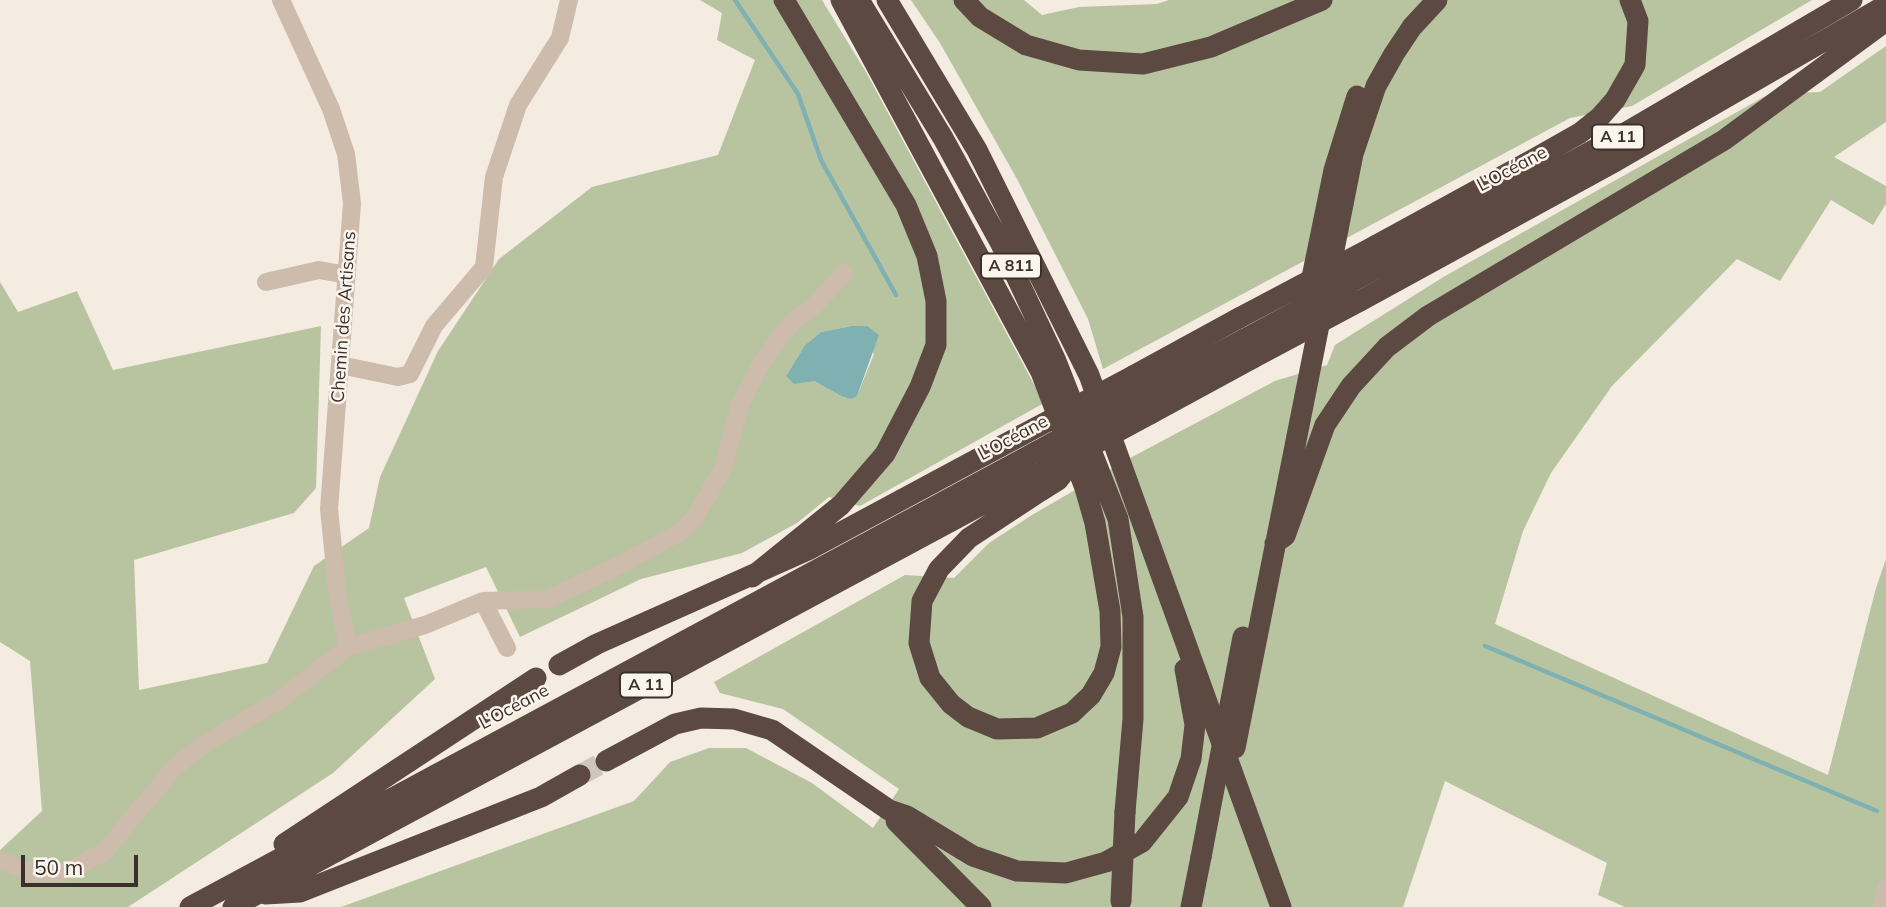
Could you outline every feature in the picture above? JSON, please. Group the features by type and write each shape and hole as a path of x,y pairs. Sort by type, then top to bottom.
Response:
{"highway":[{"path":"752,577 841,505 885,454 920,387 936,345 936,301 927,256 906,205 784,0"},
{"path":"841,0 1035,360 1080,475 1095,523 1110,611 1111,647 1104,673 1091,695 1072,713 1037,728 997,729 968,717 941,694 930,678 919,643 922,601 939,569 968,538 1039,482"},
{"name":"A 811","path":"859,0 943,138 1001,244 1056,360 1118,519 1133,617 1133,719 1120,904"},
{"name":"A 811","path":"887,0 977,150 1084,363 1281,907"},
{"path":"964,0 980,17 1026,45 1079,60 1143,64 1211,47 1322,0"},
{"path":"1205,907 1208,858 1318,248 1347,124 1373,63 1402,18 1418,0"},
{"path":"1249,642 1275,542 1353,154 1373,95 1394,54 1437,0"},
{"path":"559,665 597,644 752,577 1133,376 1580,133 1615,100 1635,65 1638,21 1630,0"},
{"name":"L’Océane","path":"190,907 1036,452 1144,405 1249,349 1379,267 1603,146 1853,0"},
{"name":"L’Océane","path":"1249,349 1360,301 1616,162 1886,5"},
{"path":"1275,542 1285,536 1325,425 1351,386 1387,348 1428,316 1724,141 1886,21"},
{"name":"L’Océane","path":"233,907 1039,482 1144,405"},
{"path":"889,810 907,816 973,856 1017,871 1041,874 1087,870 1142,842 1178,797 1194,744 1190,689 1178,643 1180,626"},
{"path":"261,869 290,837 536,678"},
{"path":"606,761 676,724 701,718 734,719 772,730 889,810 981,907"},
{"path":"256,895 300,891 541,797 580,775"},
{"path":"1191,907 1208,858"}],"street":[{"name":"Chemin des Artisans","path":"281,0 331,109 346,154 352,203 329,509 338,598 348,647"},
{"path":"340,365 398,377 410,374 434,326 484,267 494,177 518,106 560,38 569,0"},
{"path":"266,282 319,270 347,275"},
{"path":"0,860 31,873 66,872 104,852 173,769 201,746 281,699 348,647 425,625 483,601 548,599 624,563 680,532 694,519 723,468 740,405 761,364 789,325 816,304 844,273"},
{"path":"483,601 507,648"},
{"path":"1882,907 1886,888"}],"green space":[{"path":"700,0 822,0 866,72 1044,403 860,506 829,497 797,523 742,553 641,579 520,637 486,567 404,598 435,679 333,773 128,907 0,907 0,850 42,811 30,661 0,642 0,282 18,312 77,291 113,370 321,326 316,488 294,513 134,560 139,690 267,663 314,566 369,528 380,477 438,351 499,259 592,187 718,155 755,60 717,40 722,13","holes":["851,326 874,354 857,396 841,396 814,381 786,376 805,345 821,332"]},
{"path":"911,0 1024,0 1042,15 1079,7 1157,4 1169,0 1812,0 1632,106 1570,118 1103,369 1088,319 1017,179 940,43"},
{"path":"1886,46 1886,122 1834,157 1886,186 1886,204 1873,225 1831,200 1780,281 1737,259 1612,386 1551,473 1523,531 1495,624 1828,775 1876,588 1886,559 1886,907 1625,907 1598,895 1607,863 1445,781 1403,907 341,907 634,801 670,762 709,748 746,748 812,783 873,828 899,789 783,709 720,693 714,682 905,575 954,578 989,543 1132,457 1275,381 1327,365 1335,345 1445,276 1769,94 1820,92"}],"water":[{"path":"867,326 879,335 857,396 851,399 841,396 814,381 794,384 786,376 805,345 821,332"}],"waterway":[{"path":"735,0 798,94 821,160 896,295"},
{"path":"1485,646 1877,811"}],"tunnel":[{"path":"580,775 606,761"}]}
